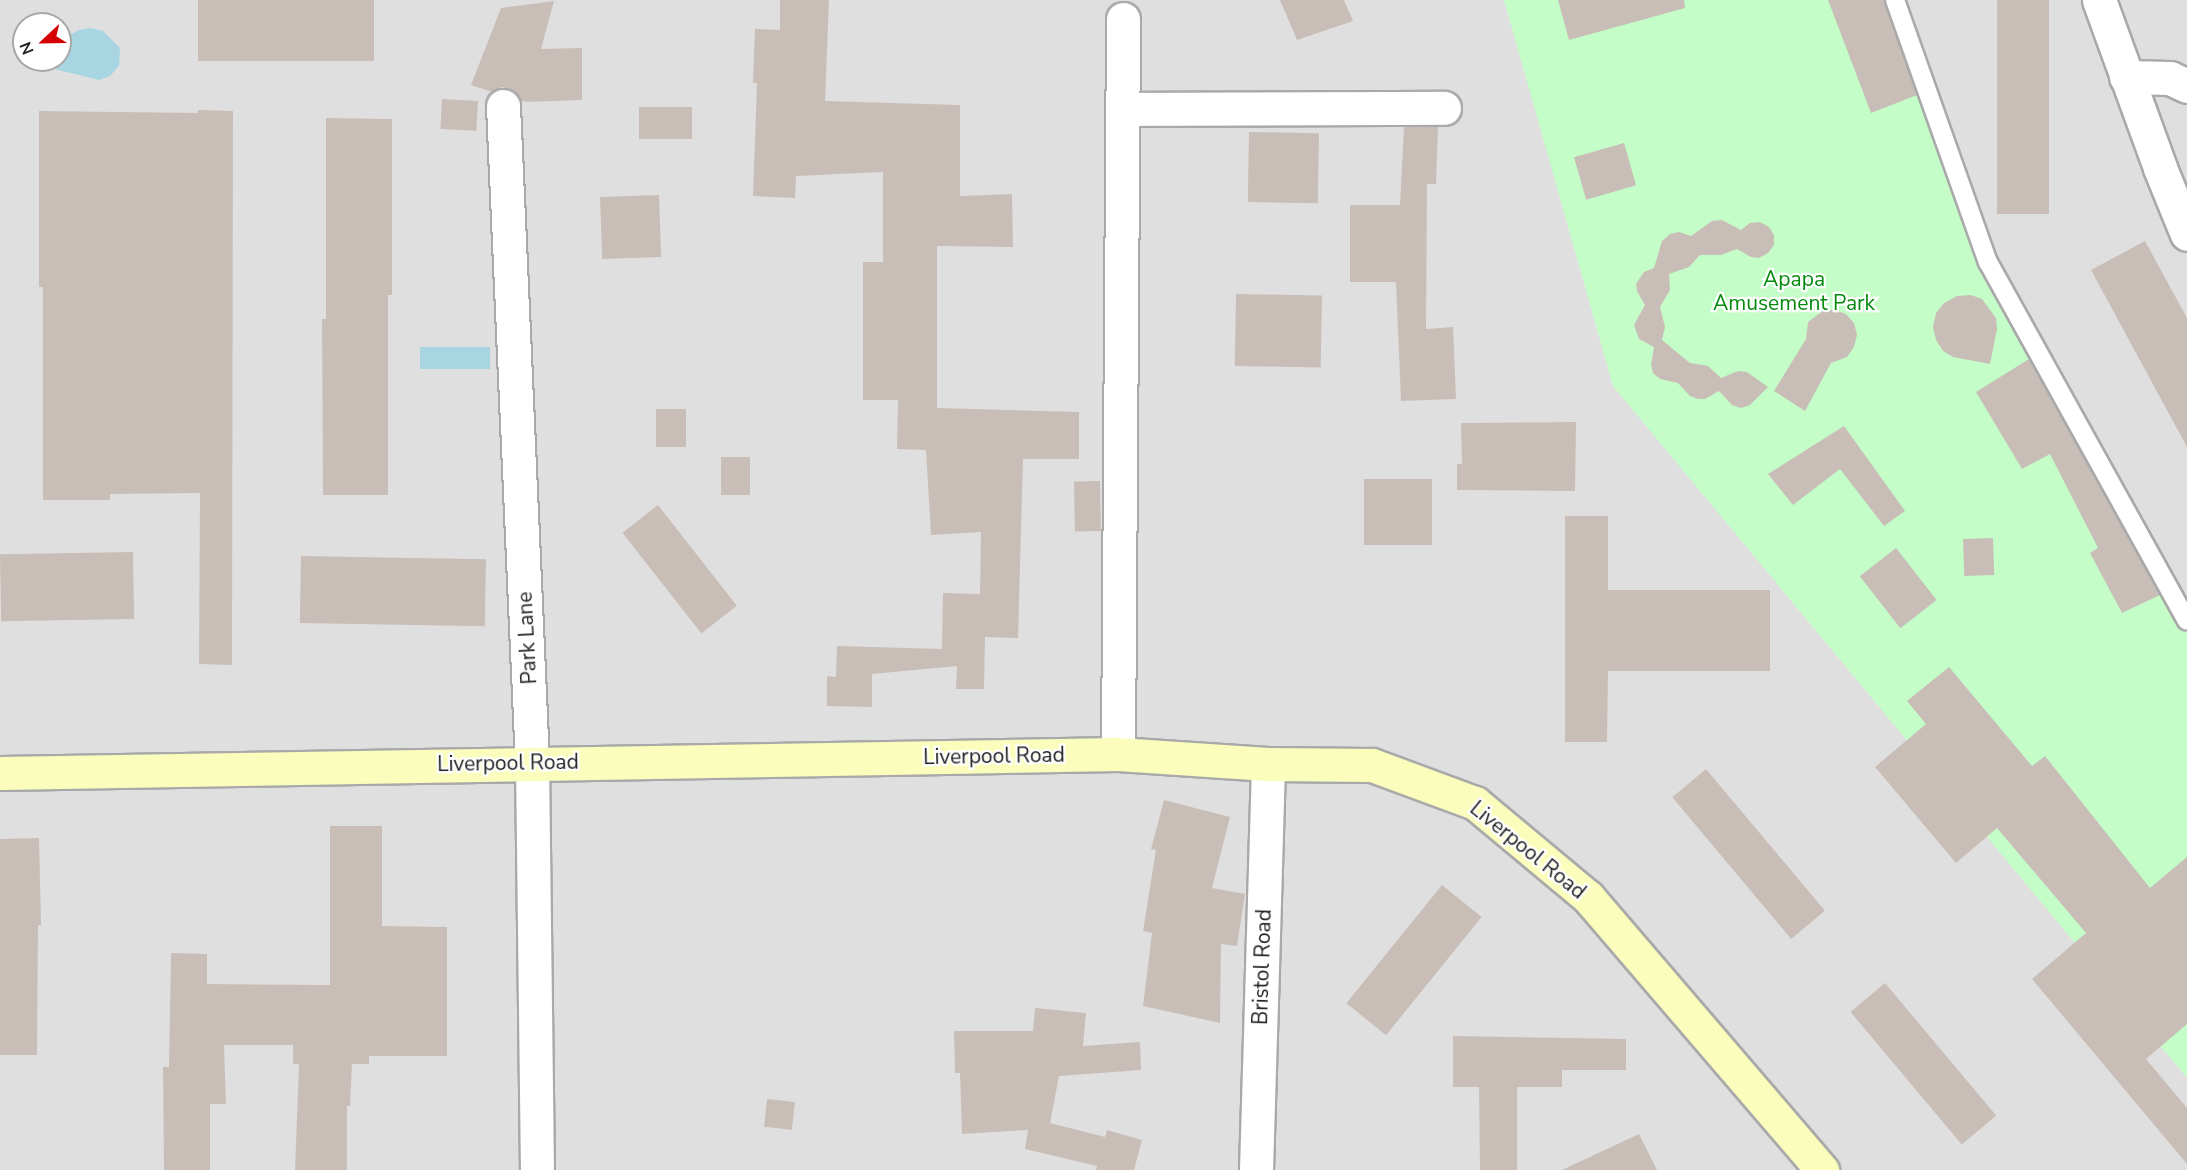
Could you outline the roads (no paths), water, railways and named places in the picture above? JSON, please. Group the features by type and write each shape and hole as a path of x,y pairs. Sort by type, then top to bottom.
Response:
{"main road":[{"name":"Liverpool Road","path":"0,773 532,762 1118,754 1268,764 1372,765 1475,803 1588,897 1822,1170"}],"street":[{"path":"2099,0 2126,77 2184,217"},
{"path":"1118,754 1123,19"},
{"path":"2126,77 2170,78 2187,86"},
{"name":"Park Lane","path":"503,106 532,762 537,1170"},
{"path":"1124,109 1444,108"},
{"name":"Bristol Road","path":"1256,1170 1268,764"}],"lane":[{"path":"1895,0 1992,271 2187,621"}],"water":[{"path":"91,28 103,31 120,48 119,66 110,76 99,80 66,72 72,72 72,34"},
{"path":"420,347 490,347 490,369 420,369"}],"park label":[{"name":"Apapa Amusement Park","path":"1794,291"}]}
